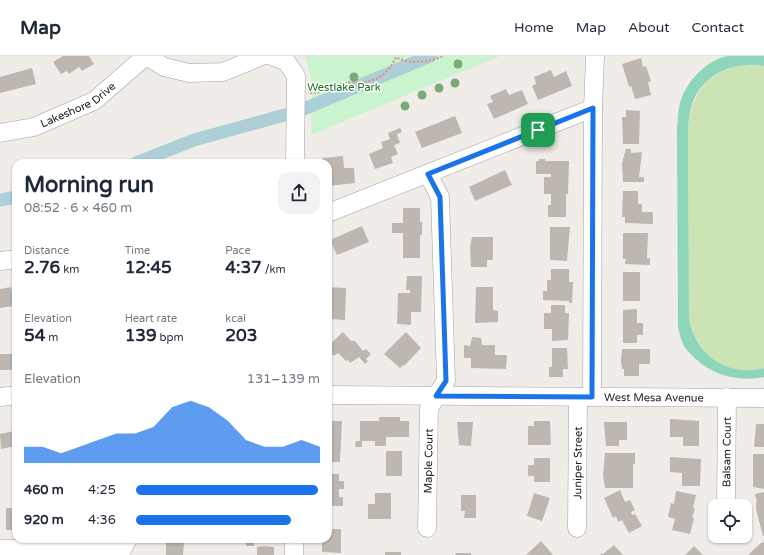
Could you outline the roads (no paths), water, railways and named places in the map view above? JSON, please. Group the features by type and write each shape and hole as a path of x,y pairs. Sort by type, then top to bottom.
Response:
{"street":[{"path":"146,56 164,67 189,73 224,72 262,56"},
{"name":"Lakeshore Drive","path":"0,133 34,127 94,100 146,56"},
{"path":"271,56 286,61 296,76 302,93 295,159"},
{"name":"Juniper Street","path":"577,528 585,397 595,57"},
{"path":"332,211 593,108"},
{"name":"Maple Court","path":"428,174 440,197 446,381 429,408 428,528"},
{"path":"0,261 12,260"},
{"name":"West Mesa Avenue","path":"332,395 764,398"},
{"path":"0,397 12,396"},
{"name":"Balsam Court","path":"726,499 727,397"},
{"path":"0,549 122,550 126,543"},
{"path":"294,543 294,555"}],"waterway":[{"path":"146,159 194,140 299,111 430,56"},
{"path":"0,200 12,198"}],"park label":[{"name":"Westlake Park","path":"344,87"}]}
